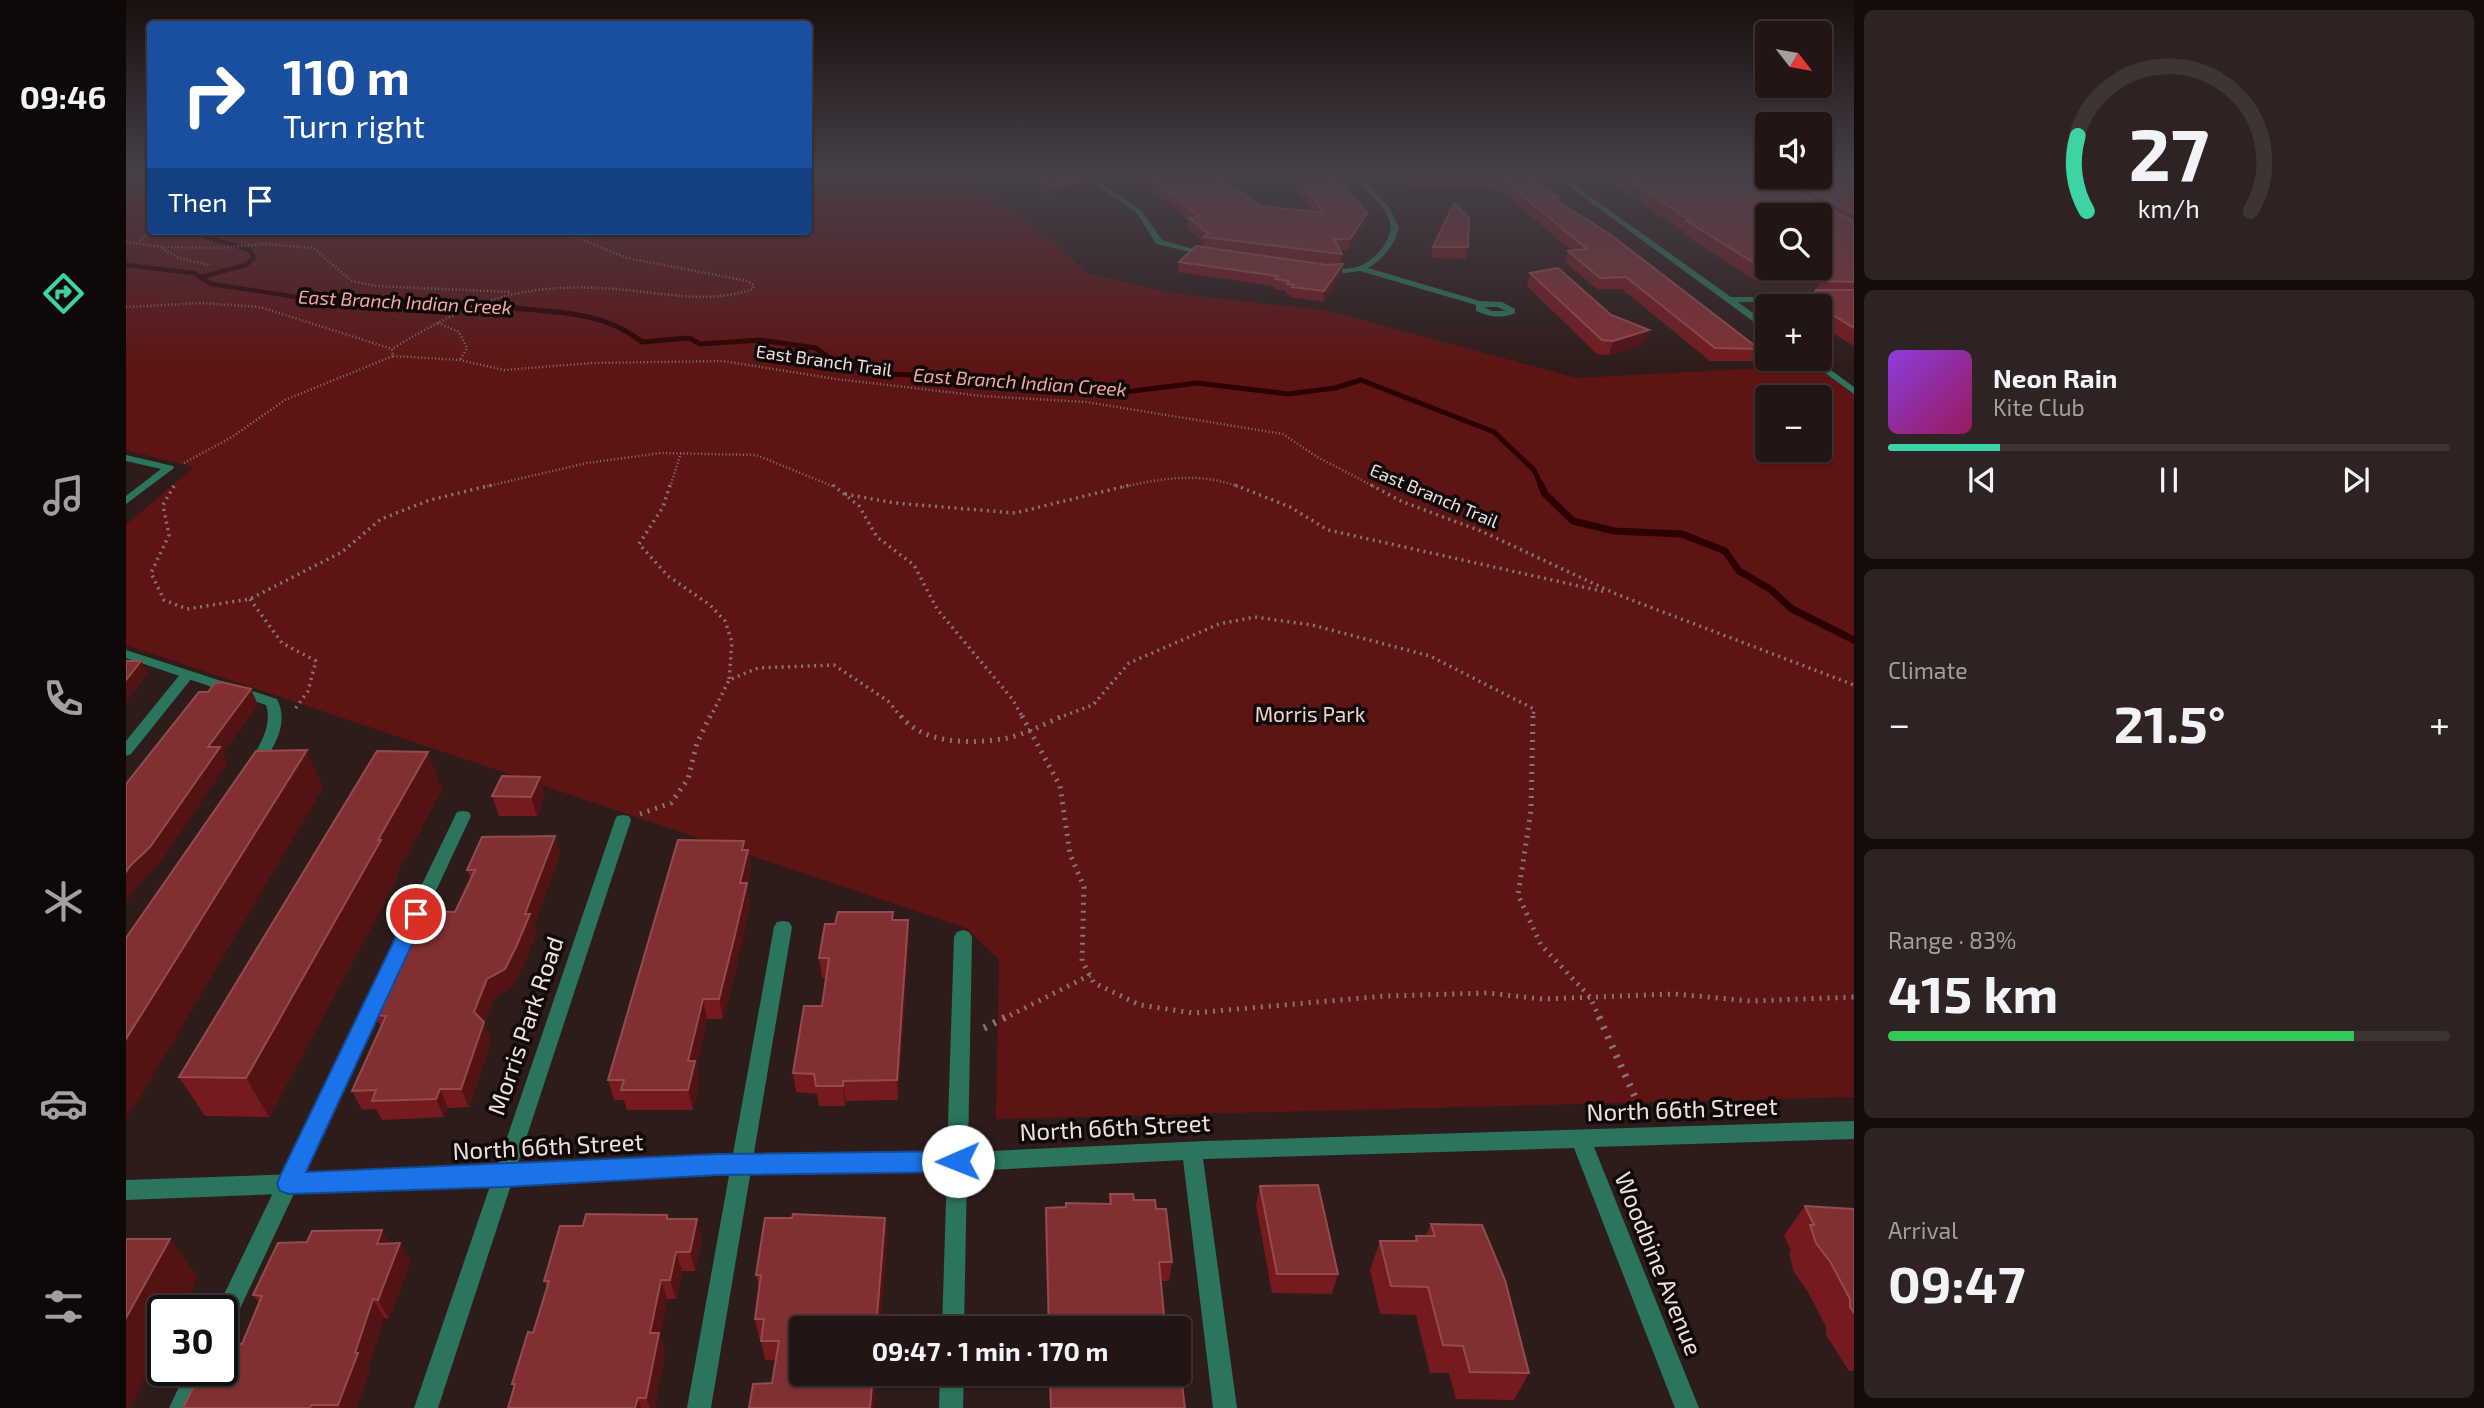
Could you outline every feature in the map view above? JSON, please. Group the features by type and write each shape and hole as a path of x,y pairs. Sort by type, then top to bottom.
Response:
{"street":[{"path":"1156,238 1159,242 1174,248 1216,255"},
{"path":"1363,269 1376,263 1392,238"},
{"path":"1642,238 1755,319"},
{"path":"1312,269 1363,269 1480,304"},
{"path":"1728,300 1854,299"},
{"path":"1826,371 1854,391"},
{"path":"126,458 174,468"},
{"path":"126,501 174,468"},
{"path":"126,654 272,702 275,709 271,740 242,785"},
{"path":"126,751 187,675"},
{"path":"235,1295 463,816"},
{"name":"Morris Park Road","path":"426,1408 623,820"},
{"path":"699,1408 744,1164 783,927"},
{"path":"953,1316 963,937"},
{"name":"North 66th Street","path":"126,1190 503,1177 744,1164 958,1161 1854,1130"},
{"name":"Woodbine Avenue","path":"1581,1139 1688,1408"},
{"path":"1192,1151 1225,1408"},
{"path":"181,1408 191,1386"},
{"path":"951,1408 952,1386"}],"path":[{"path":"139,242 143,238"},
{"path":"126,307 146,304 254,306 318,324 360,342 392,349 437,323 490,299 597,288 701,295 738,294 753,289 754,285 748,281 627,258 577,238"},
{"path":"126,242 162,247 219,248 265,244 313,248 352,281 375,286 450,287 529,294"},
{"path":"162,247 168,254 210,265"},
{"path":"437,323 458,332 467,348 460,360"},
{"path":"174,468 232,437 285,400 393,356 392,349"},
{"name":"East Branch Trail","path":"393,356 460,360 504,370 592,363 723,361 836,379 982,396 1086,402 1283,434 1317,457 1403,502 1481,531 1616,594 1854,685"},
{"path":"179,475 163,505 169,535 151,573 164,600 187,609 250,599 278,582 342,552 381,519 429,500 587,463 661,453 756,454 805,472 844,494 859,506 877,537 915,565 937,609 1013,700 1060,786 1070,854 1084,887 1082,961 1094,983 1140,1004 1193,1013 1385,996 1488,993 1542,999 1674,994 1751,1002 1854,997"},
{"path":"623,820 671,803 688,779 697,743 729,680 732,642 727,627 713,608 671,579 639,544 663,508 681,453"},
{"path":"844,494 895,503 1015,513 1161,478 1218,479 1290,507 1328,530 1616,594"},
{"path":"250,599 282,643 316,661 309,691"},
{"path":"729,680 758,668 834,665 888,701 911,728 944,740 1003,739 1093,705 1129,663 1219,624 1255,617 1312,625 1430,656 1534,709 1530,760 1531,811 1518,895 1541,945 1590,997 1653,1137"},
{"path":"961,1039 1090,975"}],"green space":[{"name":"Morris Park","path":"126,238 1047,238 1088,273 1172,293 1329,311 1577,378 1755,368 1755,371 1825,371 1854,393 1854,1097 996,1119 999,960 966,928 126,645 126,525 194,467 126,450"}],"building":[{"path":"1210,238 1351,238 1334,239 1342,254"},
{"path":"1437,238 1468,238 1468,247 1433,247"},
{"path":"1573,238 1615,238 1755,346 1755,349 1715,348 1626,277 1600,278 1568,251 1587,249"},
{"path":"1714,238 1755,238 1755,263"},
{"path":"1832,238 1854,238 1854,282 1821,281 1832,280"},
{"path":"1196,246 1327,265 1343,264 1324,291 1292,287 1294,285 1287,284 1289,281 1275,279 1277,276 1179,262"},
{"path":"1558,268 1611,315 1649,330 1613,341 1602,340 1530,273"},
{"path":"1816,290 1854,290 1854,328 1832,314 1832,294 1814,294"},
{"path":"126,661 141,661 126,680"},
{"path":"221,682 251,689 208,747 220,747 150,847 126,872 126,784 199,692 208,692 214,684"},
{"path":"307,750 126,1039 126,938 256,751"},
{"path":"377,751 428,752 246,1078 179,1077"},
{"path":"502,776 540,777 531,797 492,796"},
{"path":"555,836 525,914 530,914 516,947 505,969 487,979 474,1012 484,1022 461,1089 440,1089 436,1099 372,1101 376,1090 352,1091 386,1016 375,1015 426,911 455,912 475,870 467,870 482,837"},
{"path":"678,840 744,841 742,850 748,850 740,883 747,883 719,999 703,999 688,1061 695,1061 688,1090 621,1090 624,1080 608,1080"},
{"path":"838,912 893,912 892,920 908,920 897,1080 843,1081 843,1086 816,1086 814,1074 793,1073 804,1006 822,1006 829,958 819,958 825,924 835,924"},
{"path":"1318,1185 1338,1274 1277,1274 1260,1186"},
{"path":"1110,1194 1133,1194 1134,1200 1155,1200 1156,1209 1166,1209 1172,1262 1159,1262 1164,1315 1172,1316 1049,1316 1046,1208 1066,1207 1066,1203 1111,1204"},
{"path":"1805,1206 1854,1209 1854,1313 1850,1307 1850,1299 1831,1263 1816,1243 1810,1225 1814,1225"},
{"path":"586,1214 667,1215 667,1219 697,1219 690,1252 676,1252 670,1280 661,1280 650,1333 659,1333 646,1398 638,1398 635,1408 508,1408 515,1384 512,1384 528,1332 533,1333 549,1281 544,1281 560,1226 583,1226"},
{"path":"793,1214 885,1218 877,1316 789,1316 789,1386 872,1386 870,1408 749,1408 753,1384 772,1383 779,1341 761,1341 764,1319 755,1319 761,1275 756,1275 765,1218 792,1218"},
{"path":"1431,1224 1482,1225 1505,1280 1529,1373 1470,1372 1463,1346 1443,1345 1428,1287 1391,1286 1380,1241 1417,1241 1416,1236 1435,1236"},
{"path":"382,1230 377,1244 400,1243 378,1300 373,1299 355,1353 358,1353 338,1405 311,1405 310,1408 183,1408 194,1386 238,1386 238,1344 242,1344 262,1296 253,1295 278,1243 307,1242 312,1231"},
{"path":"126,1239 170,1239 126,1318"},
{"path":"1050,1386 1182,1386 1185,1408 1051,1408"}],"waterway":[{"path":"201,277 246,265 254,258 250,250 209,238"},
{"name":"East Branch Indian Creek","path":"126,265 194,273 211,284 323,301 434,300 528,309"},
{"name":"East Branch Indian Creek","path":"511,308 596,319 628,332 642,342 689,338 700,344 760,340 816,348 836,363 893,374 1055,382 1125,392 1197,383 1288,394 1335,388 1361,380 1494,432 1534,470 1542,487"},
{"name":"East Branch Indian Creek","path":"1541,485 1545,494 1573,521 1614,531 1682,534 1725,551 1739,571 1770,589 1792,609 1854,640"}],"route":[{"path":"416,914 289,1184 503,1177 718,1164 958,1161"}]}
